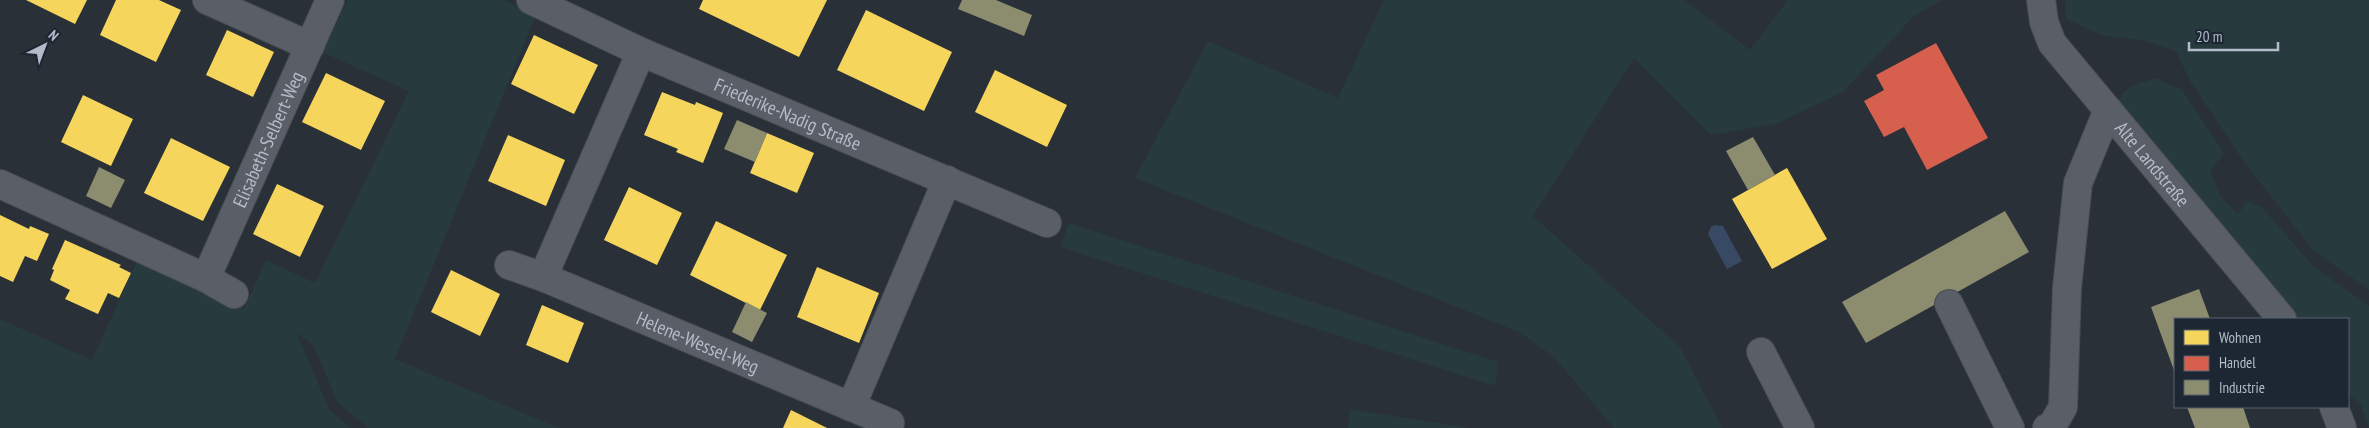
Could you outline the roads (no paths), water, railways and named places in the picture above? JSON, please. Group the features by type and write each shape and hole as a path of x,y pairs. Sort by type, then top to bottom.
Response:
{"street":[{"path":"207,0 310,46"},
{"name":"Elisabeth-Selbert-Weg","path":"206,278 330,0"},
{"name":"Friederike-Nadig Straße","path":"531,0 641,52 1047,223"},
{"name":"Alte Landstraße","path":"2041,0 2044,22 2052,43 2281,318"},
{"path":"543,277 641,52"},
{"path":"2047,428 2052,426 2063,407 2067,288 2078,183 2108,110"},
{"path":"852,407 947,180"},
{"path":"0,184 206,278 234,294"},
{"name":"Helene-Wessel-Weg","path":"509,265 543,277 890,423"},
{"path":"1949,304 2010,428"},
{"path":"1761,352 1800,428"},
{"path":"2334,408 2342,428"}],"water":[{"path":"1714,225 1723,226 1742,261 1727,269 1708,234"}]}
